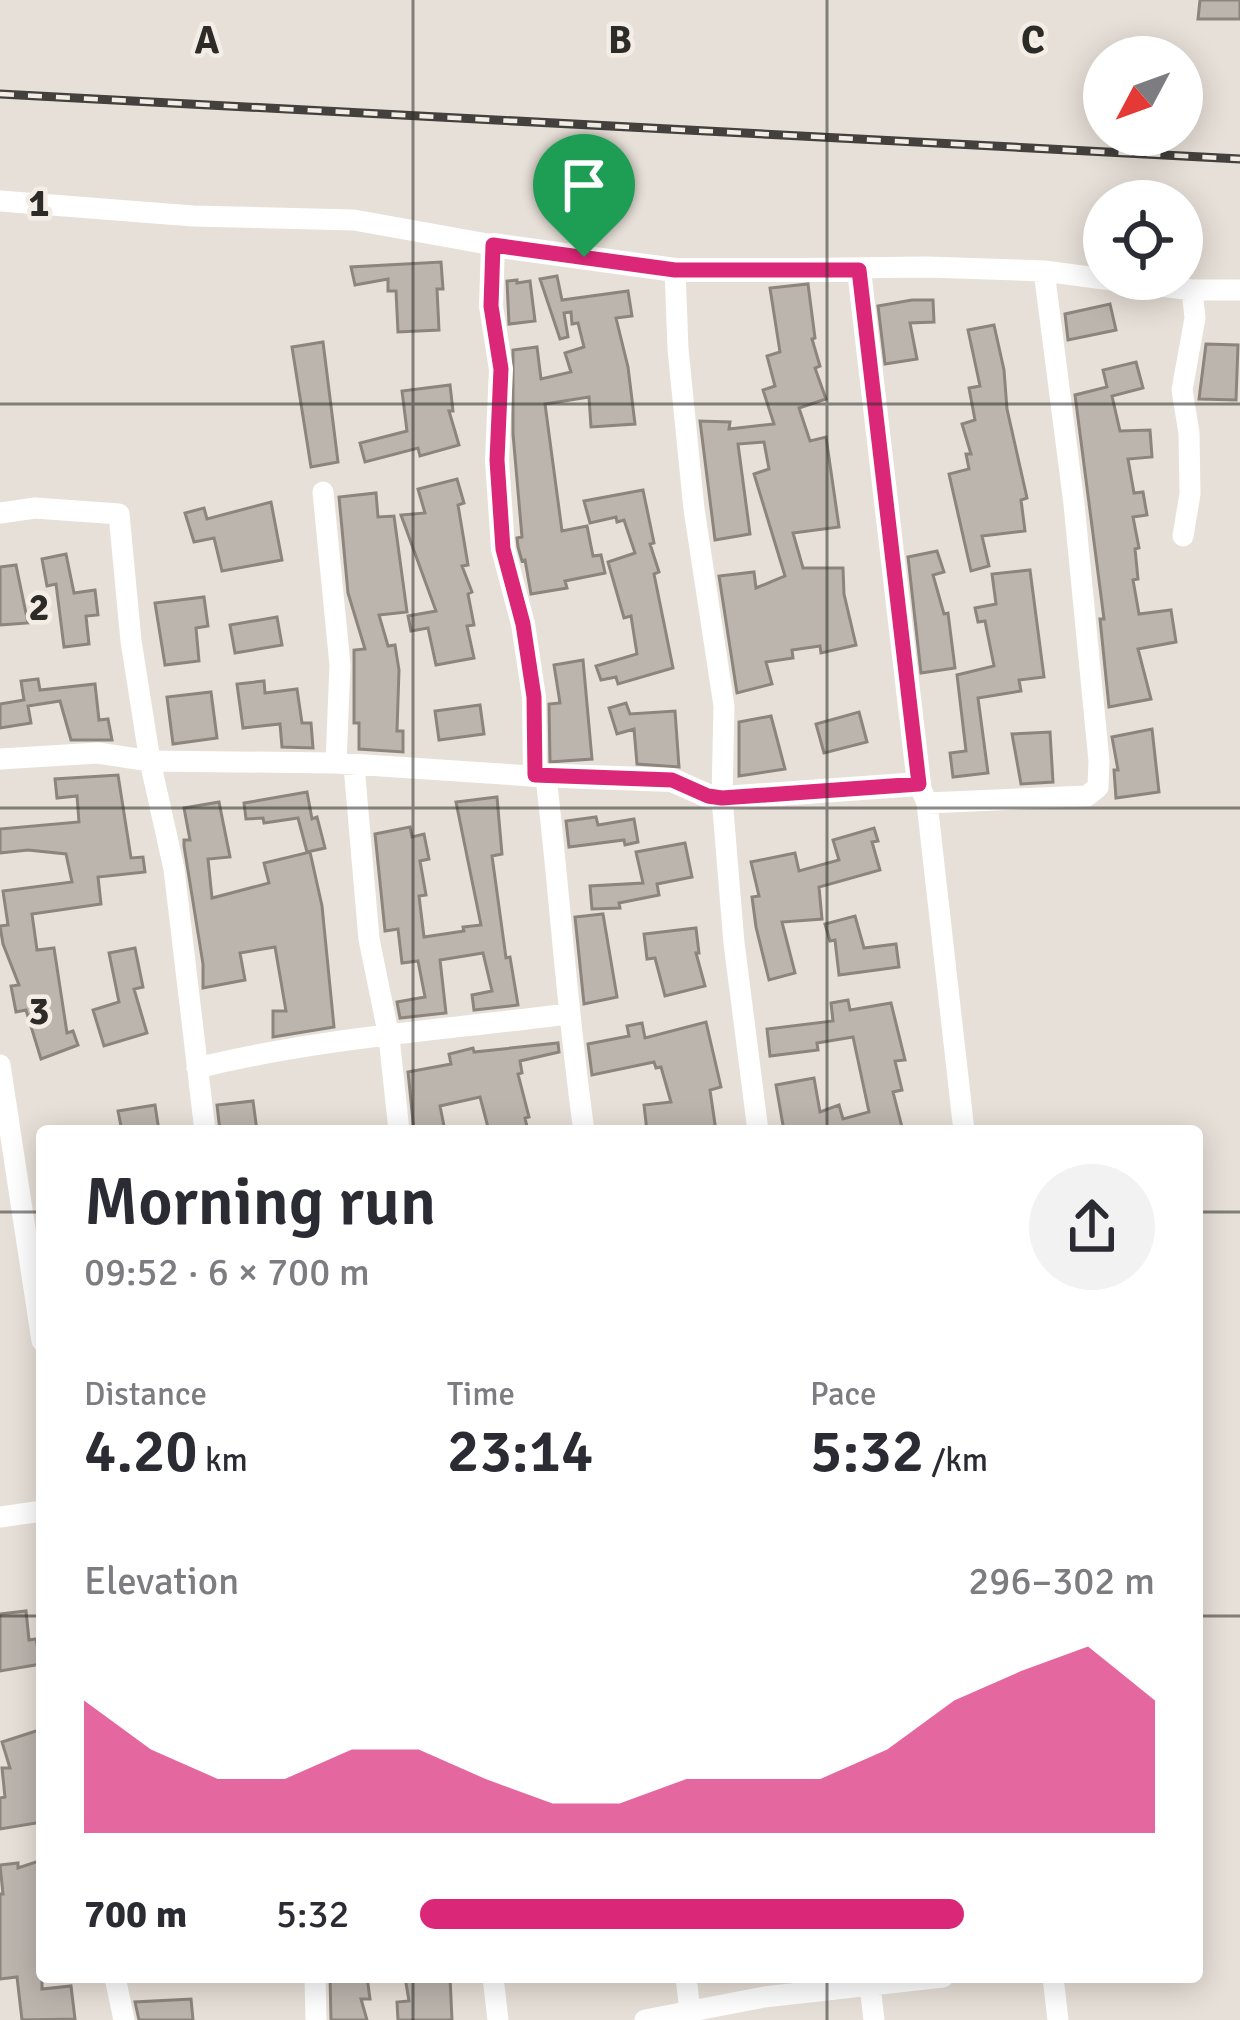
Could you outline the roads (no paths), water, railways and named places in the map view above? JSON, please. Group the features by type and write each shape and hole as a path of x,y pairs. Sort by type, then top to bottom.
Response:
{"street":[{"path":"0,201 193,216 354,220 675,270 927,266 1083,276"},
{"path":"493,245 491,306 501,369 497,460 503,549 523,624 534,697 583,1125"},
{"path":"675,270 694,509 724,706 722,798 734,943 757,1125"},
{"path":"859,270 963,1125"},
{"path":"0,759 98,753 150,761 344,764 672,780 722,798 1087,796 1098,787 1099,760 1074,504 1044,271"},
{"path":"1203,290 1240,290"},
{"path":"1183,536 1190,474 1182,390 1195,318 1193,300"},
{"path":"323,492 340,665 344,764 369,939 389,1037 398,1125"},
{"path":"0,512 35,508 119,514 131,641 150,761 174,868 204,1125"},
{"path":"197,1068 269,1050 567,1014"},
{"path":"0,1065 36,1302"},
{"path":"0,1517 36,1511"},
{"path":"117,1983 124,2020"},
{"path":"315,1983 316,2020"},
{"path":"494,1983 497,2020"},
{"path":"687,1983 690,2015"},
{"path":"645,2020 863,1983"},
{"path":"870,1983 874,2020"},
{"path":"1054,1983 1058,2020"}],"railway":[{"path":"0,94 1240,159"}]}
